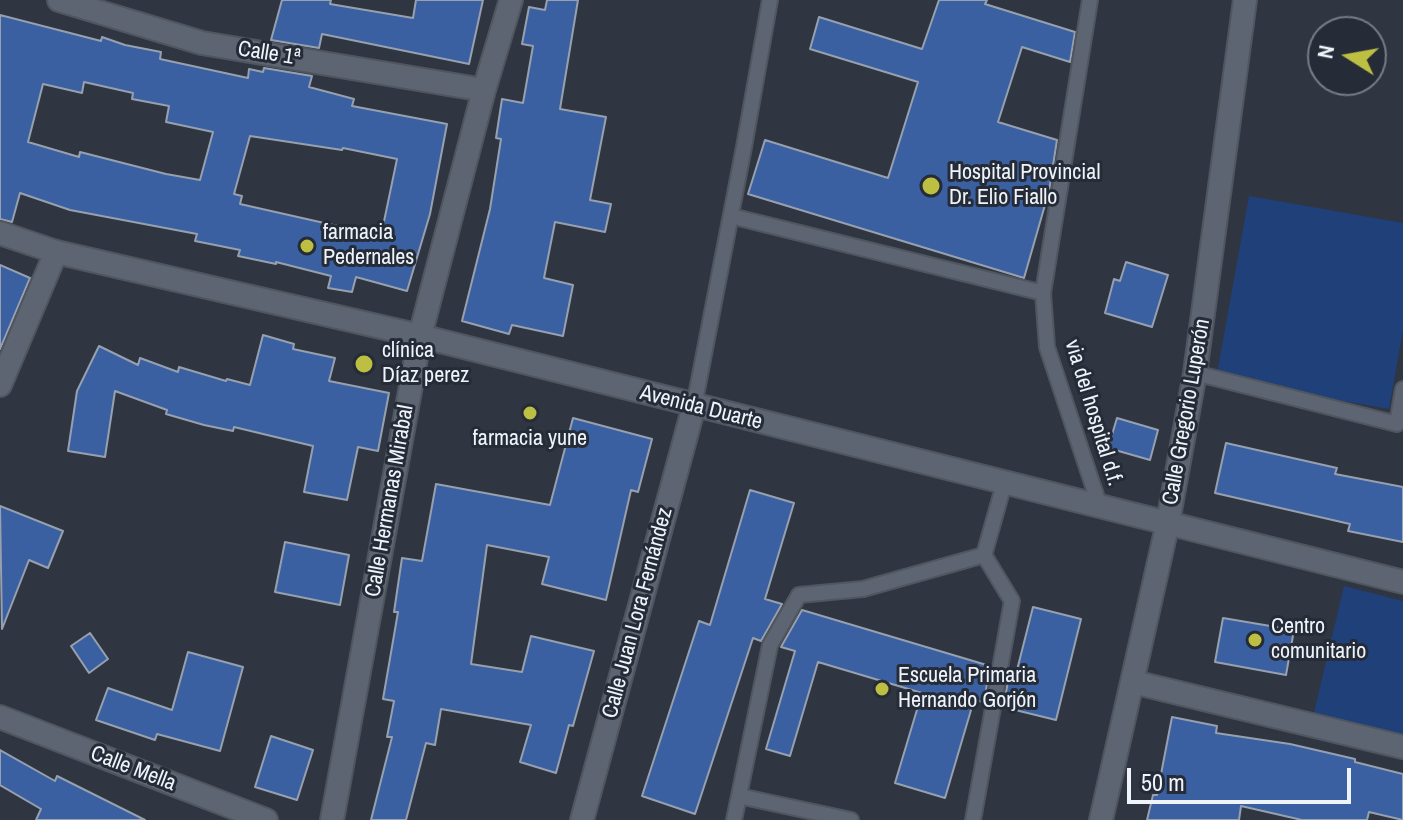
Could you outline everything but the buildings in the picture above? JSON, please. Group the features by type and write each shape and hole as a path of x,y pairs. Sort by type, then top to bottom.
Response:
{"street":[{"name":"Calle 1ª","path":"59,0 202,43 484,90"},
{"name":"Calle Hermanas Mirabal","path":"332,820 420,336 484,90 511,0"},
{"name":"Calle Gregorio Luperón","path":"1101,820 1168,522 1195,373 1245,0"},
{"name":"Avenida Duarte","path":"0,233 56,252 420,336 1403,582"},
{"path":"0,385 56,252"},
{"name":"Calle Juan Lora Fernández","path":"582,820 694,406"},
{"path":"1133,682 1403,747"},
{"name":"Calle Mella","path":"0,717 266,820"}],"lane":[{"path":"694,406 770,0"},
{"name":"via del hospital d.f.","path":"1090,0 1043,293 1047,347 1100,507"},
{"path":"731,216 1043,293"},
{"path":"1195,373 1400,425 1403,389"},
{"path":"973,820 1012,601 984,555 1004,484"},
{"path":"734,820 770,645 799,595 863,589 984,555"},
{"path":"739,796 851,820"}],"shaded area":[{"path":"1249,196 1403,223 1403,330 1389,409 1216,379"},
{"path":"1344,586 1403,601 1403,743 1312,721"}],"place":[{"name":"Hospital Provincial Dr. Elio Fiallo","path":"931,186"},
{"name":"farmacia Pedernales","path":"307,246"},
{"name":"clínica Díaz perez","path":"364,364"},
{"name":"farmacia yune","path":"530,413"},
{"name":"Centro comunitario","path":"1255,640"},
{"name":"Escuela Primaria Hernando Gorjón","path":"882,689"}]}
